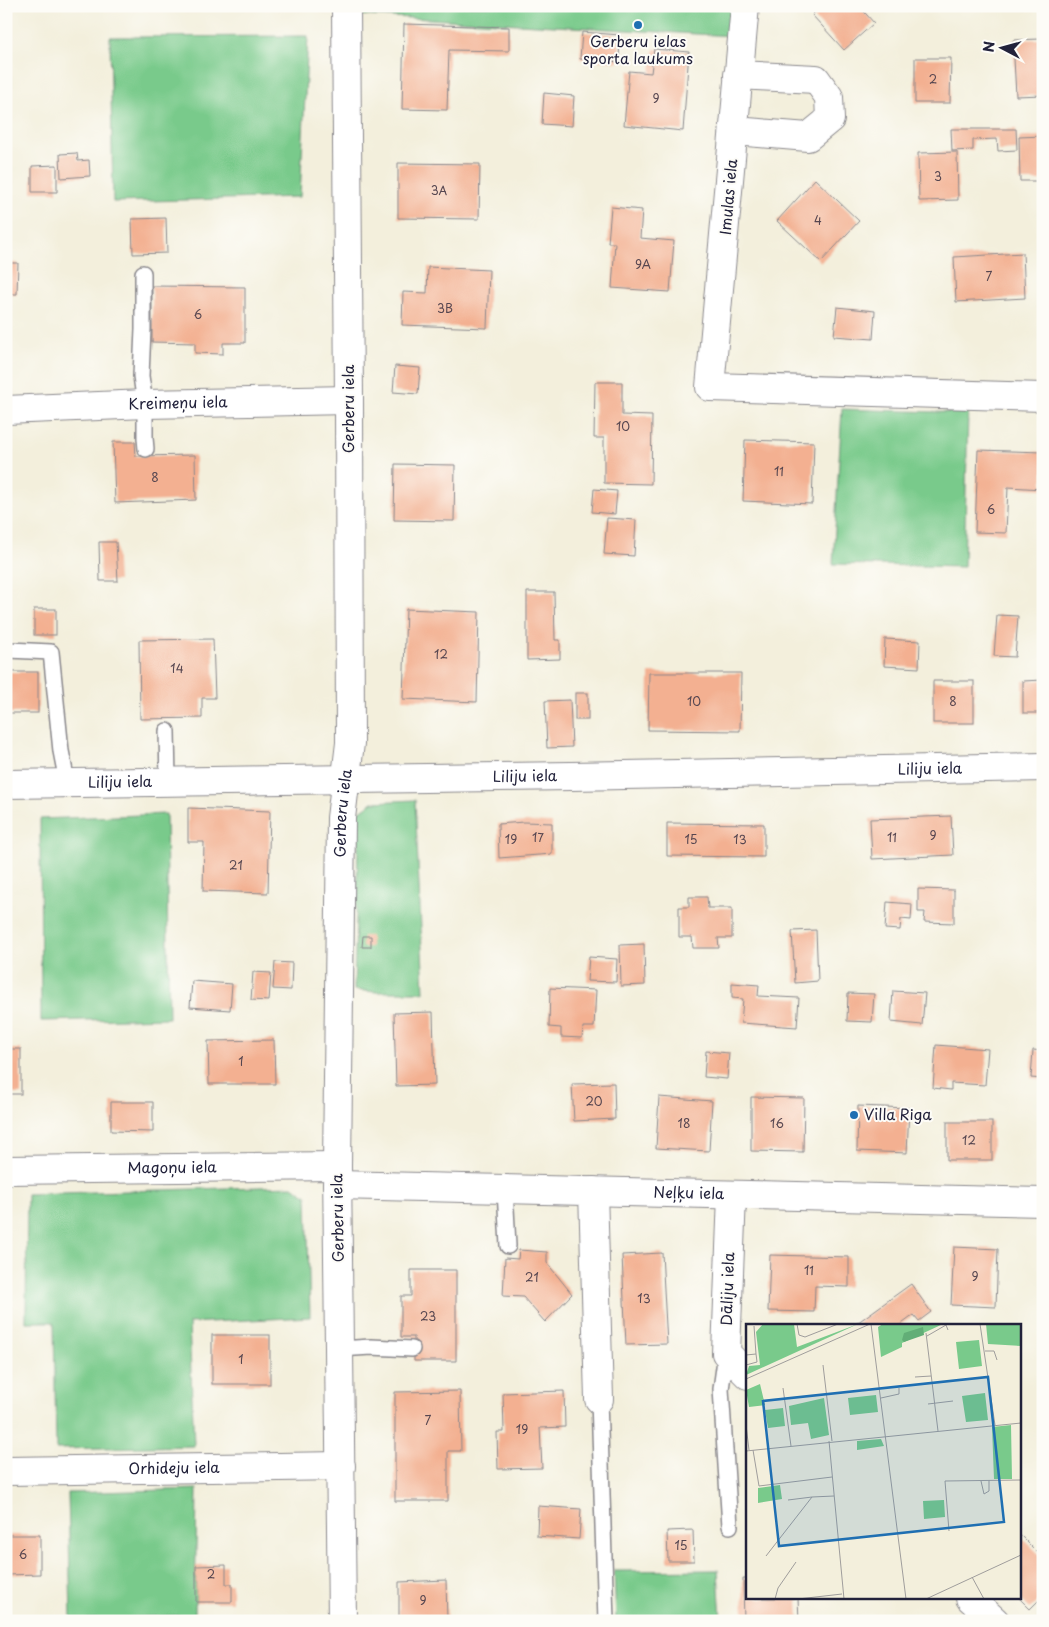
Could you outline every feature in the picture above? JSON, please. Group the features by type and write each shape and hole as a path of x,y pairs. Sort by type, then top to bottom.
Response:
{"street":[{"name":"Gerberu iela","path":"342,1621 337,1176 341,818 350,743 346,6"},
{"name":"Imulas iela","path":"745,6 710,387 1043,397"},
{"path":"735,131 808,137 830,119 829,97 816,79 738,75"},
{"name":"Kreimeņu iela","path":"6,410 145,404 349,400"},
{"name":"Liliju iela","path":"6,784 571,776 1043,766"},
{"name":"Magoņu iela","path":"6,1170 337,1176"},
{"name":"Neļķu iela","path":"337,1176 505,1189 1043,1202"},
{"path":"593,1191 599,1399"},
{"name":"Dāliju iela","path":"726,1352 732,1195"},
{"path":"726,1352 746,1373"},
{"name":"Orhideju iela","path":"6,1471 340,1466"},
{"path":"972,1600 995,1621"}],"lane":[{"path":"143,273 143,328 140,376 145,404 146,449"},
{"path":"9,650 51,652 61,751 67,782"},
{"path":"167,731 168,782"},
{"path":"505,1189 508,1246"},
{"path":"340,1349 371,1347 412,1349"},
{"path":"726,1352 721,1389 730,1526"},
{"path":"599,1399 606,1621"}],"green space":[{"name":"Gerberu ielas sporta laukums","path":"358,6 736,6 732,36 358,15"},
{"path":"308,36 300,197 113,202 110,37"},
{"path":"842,409 968,413 964,567 833,564"},
{"path":"415,800 424,992 354,990 359,812 373,802"},
{"path":"166,814 169,1018 41,1021 40,819"},
{"path":"293,1186 307,1196 310,1317 189,1323 194,1446 56,1449 54,1322 26,1322 27,1194"},
{"path":"197,1489 195,1615 71,1620 68,1493"},
{"path":"718,1570 721,1621 616,1621 614,1571"}],"building":[{"path":"821,6 859,6 874,23 844,50 812,15"},
{"path":"404,24 509,27 509,51 449,50 447,110 402,109"},
{"path":"582,32 620,35 619,62 580,59"},
{"path":"1041,39 1043,95 1016,96 1013,40"},
{"path":"654,49 689,52 683,131 624,125 629,71 651,73"},
{"path":"915,58 951,58 950,103 915,103"},
{"path":"544,93 574,96 572,126 542,124"},
{"path":"951,129 1016,129 1017,150 998,151 997,139 973,140 973,150 952,151"},
{"path":"1043,136 1043,181 1020,181 1019,137"},
{"path":"957,152 958,200 919,201 918,153"},
{"path":"77,153 78,161 89,160 90,176 61,178 60,154"},
{"path":"398,163 480,164 479,219 398,218"},
{"path":"57,165 57,192 32,192 32,166"},
{"path":"815,179 859,221 821,262 777,221"},
{"path":"611,207 642,210 640,238 674,241 670,292 612,288 615,243 608,243"},
{"path":"166,218 167,253 133,254 132,219"},
{"path":"1023,253 1025,298 956,302 954,257"},
{"path":"6,263 18,263 17,294 6,294"},
{"path":"428,267 489,270 487,328 402,325 403,292 427,293"},
{"path":"152,286 245,287 245,343 223,343 223,354 195,353 195,343 152,342"},
{"path":"837,307 875,311 873,339 834,336"},
{"path":"395,366 420,368 418,394 393,392"},
{"path":"595,382 622,382 622,415 652,416 651,484 604,483 604,438 594,438"},
{"path":"745,440 814,442 812,504 743,501"},
{"path":"113,442 135,442 136,456 195,455 196,500 115,503"},
{"path":"978,450 1043,452 1043,489 1008,487 1006,533 975,532"},
{"path":"395,464 455,465 454,521 394,520"},
{"path":"594,489 617,491 615,514 592,512"},
{"path":"607,518 636,520 634,556 604,554"},
{"path":"99,542 116,542 118,581 100,581"},
{"path":"527,592 554,592 555,640 560,640 560,659 527,660"},
{"path":"34,609 56,609 56,635 34,635"},
{"path":"406,609 479,612 477,702 403,699"},
{"path":"997,615 1018,616 1015,657 994,656"},
{"path":"213,639 215,698 202,698 202,718 140,719 139,640"},
{"path":"885,639 920,641 919,668 884,666"},
{"path":"6,672 38,672 38,713 6,713"},
{"path":"649,673 741,673 740,731 648,730"},
{"path":"1043,680 1043,713 1023,713 1023,681"},
{"path":"933,681 974,681 974,723 933,723"},
{"path":"575,693 588,693 588,720 575,720"},
{"path":"570,700 572,747 547,748 545,701"},
{"path":"188,808 270,811 268,893 203,891 204,842 188,842"},
{"path":"951,816 953,855 872,859 870,819"},
{"path":"524,822 552,823 552,854 499,858 498,824"},
{"path":"667,823 764,824 764,857 667,856"},
{"path":"918,889 954,890 954,923 924,922 925,912 918,912"},
{"path":"689,897 707,897 708,908 732,908 732,938 718,938 719,948 693,948 692,937 679,937 679,907 689,907"},
{"path":"887,902 912,904 911,920 901,919 900,930 885,929"},
{"path":"816,930 818,981 795,983 792,931"},
{"path":"363,936 371,936 371,947 362,947"},
{"path":"644,944 645,985 621,986 620,945"},
{"path":"589,957 617,959 616,982 587,981"},
{"path":"275,962 292,963 291,990 273,989"},
{"path":"253,972 271,973 269,1001 251,1000"},
{"path":"192,981 232,984 230,1010 190,1007"},
{"path":"732,983 759,985 758,996 799,998 797,1027 741,1023 743,999 732,998"},
{"path":"550,988 596,990 594,1027 583,1027 582,1038 561,1037 561,1028 549,1027"},
{"path":"893,991 925,993 922,1025 891,1022"},
{"path":"848,993 874,994 872,1022 847,1021"},
{"path":"433,1012 435,1085 396,1086 394,1013"},
{"path":"274,1040 275,1084 209,1084 208,1041"},
{"path":"936,1045 988,1049 985,1085 951,1083 951,1090 933,1088"},
{"path":"6,1049 21,1049 21,1094 6,1094"},
{"path":"1033,1050 1043,1051 1043,1079 1031,1078"},
{"path":"706,1051 729,1053 727,1079 704,1077"},
{"path":"614,1083 615,1119 574,1121 572,1084"},
{"path":"659,1097 712,1101 709,1151 656,1148"},
{"path":"751,1097 804,1098 803,1152 751,1151"},
{"path":"111,1102 153,1102 153,1132 111,1131"},
{"path":"858,1106 909,1108 907,1153 857,1151"},
{"path":"947,1122 992,1122 992,1160 947,1160"},
{"path":"954,1247 998,1249 996,1307 951,1305"},
{"path":"519,1250 547,1252 547,1263 572,1294 545,1322 523,1297 503,1296 505,1258 518,1259"},
{"path":"662,1253 667,1344 626,1345 622,1255"},
{"path":"770,1255 849,1257 849,1287 815,1286 814,1312 768,1311"},
{"path":"411,1270 456,1270 456,1361 414,1361 414,1337 401,1337 401,1296 411,1296"},
{"path":"911,1284 931,1312 919,1321 914,1315 902,1324 857,1323"},
{"path":"212,1335 270,1335 270,1384 212,1384"},
{"path":"460,1391 461,1451 448,1451 448,1501 395,1501 395,1392"},
{"path":"564,1391 565,1427 540,1428 542,1468 498,1469 497,1432 504,1432 503,1393"},
{"path":"538,1506 581,1509 579,1539 537,1536"},
{"path":"693,1530 694,1561 668,1561 667,1531"},
{"path":"6,1535 40,1535 40,1574 6,1575"},
{"path":"1022,1537 1043,1558 1043,1596 1030,1609 1021,1600"},
{"path":"226,1565 226,1584 232,1584 232,1602 196,1602 196,1566"},
{"path":"743,1579 746,1579 746,1600 798,1600 799,1621 744,1621"},
{"path":"446,1580 447,1621 399,1621 399,1582"}],"place":[{"name":"Gerberu ielas sporta laukums","path":"638,25"},
{"name":"Villa Riga","path":"854,1115"}]}
